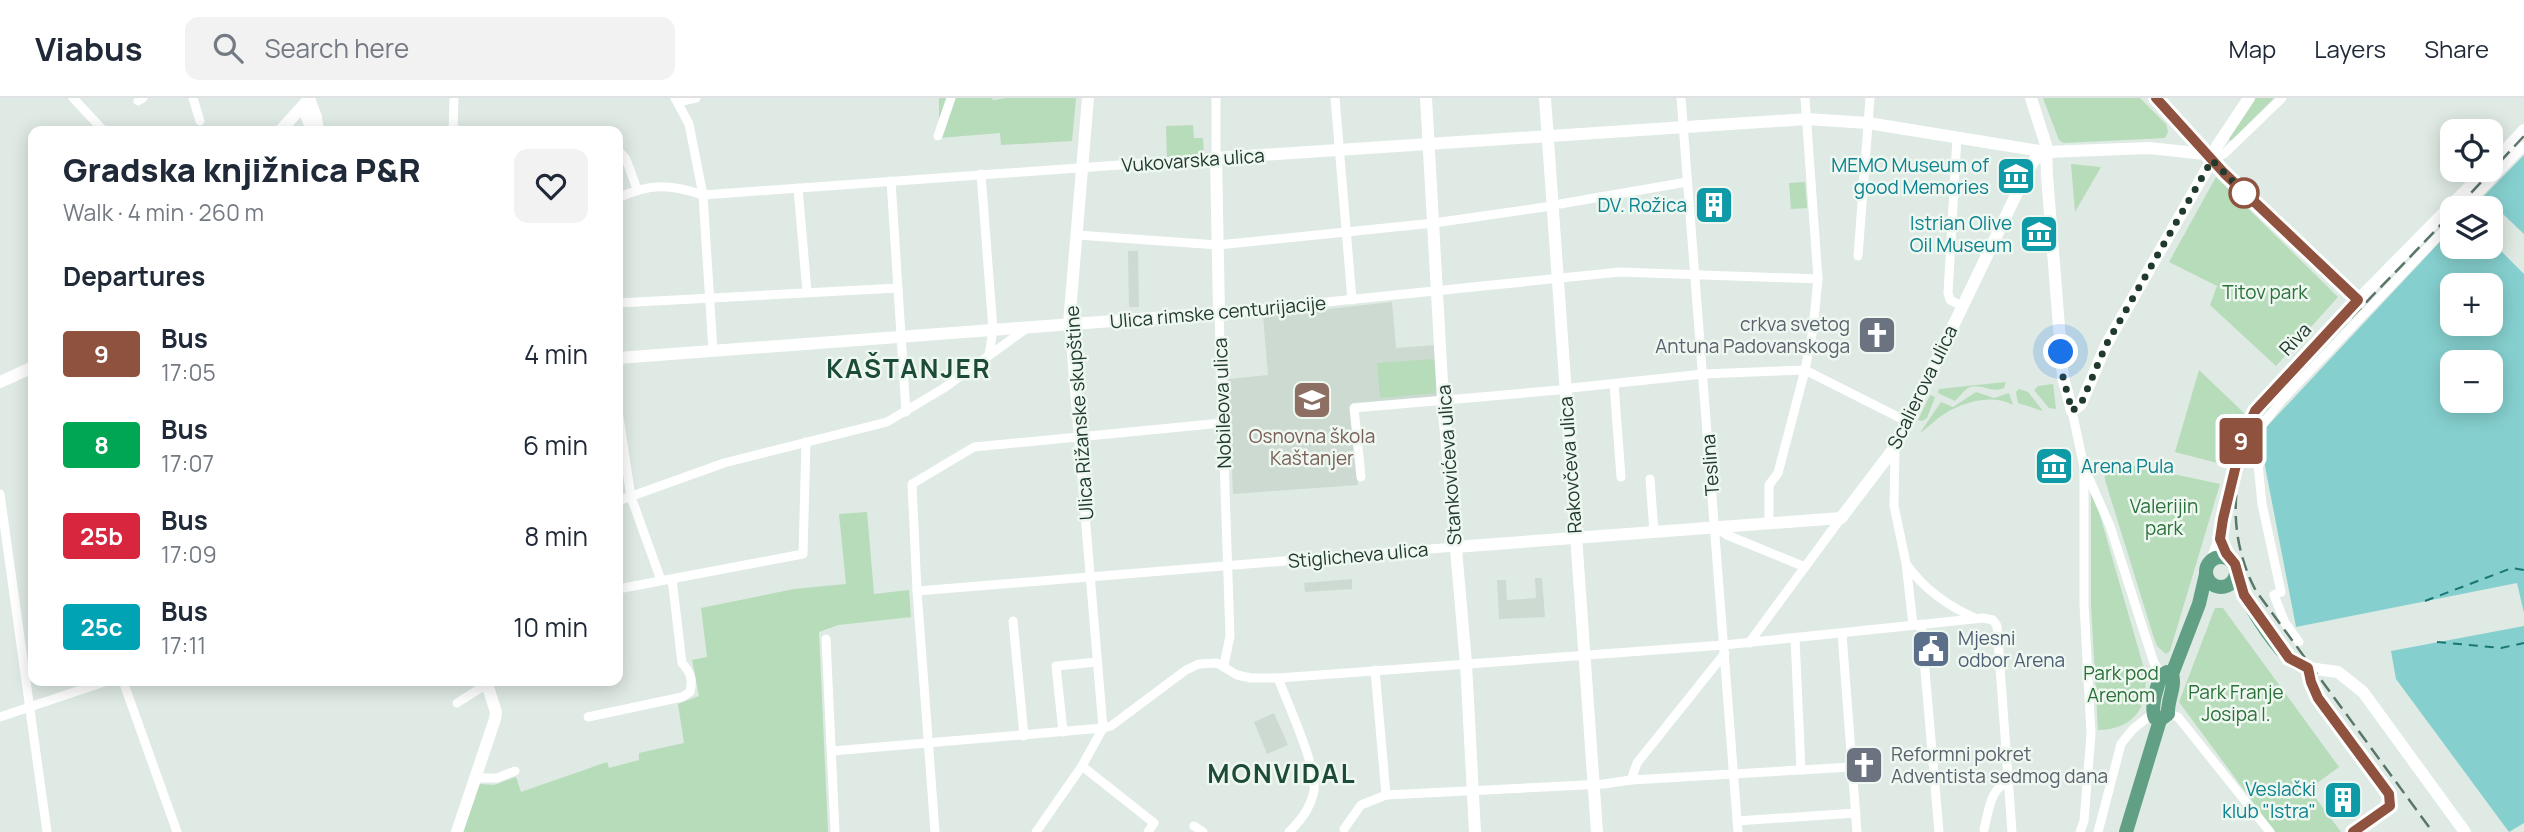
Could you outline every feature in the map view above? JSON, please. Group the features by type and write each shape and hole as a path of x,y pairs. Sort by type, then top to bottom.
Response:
{"main road":[{"path":"2126,832 2160,716 2173,686 2167,674 2199,604 2209,567 2221,557 2234,567 2244,595 2289,658 2308,668"},
{"path":"2209,567 2211,583 2244,595"},
{"path":"2199,604 2206,594 2233,582 2234,567"}],"street":[{"path":"73,98 99,126"},
{"path":"193,98 200,121"},
{"path":"453,126 454,98"},
{"path":"696,98 676,100 689,124 703,195 713,351"},
{"path":"938,136 951,98"},
{"name":"Ulica Rižanske skupštine","path":"1088,98 1069,324 1103,729"},
{"name":"Nobileova ulica","path":"1216,98 1219,313 1230,636 1224,665"},
{"path":"1335,98 1352,300"},
{"name":"Stankovićeva ulica","path":"1426,98 1443,400 1466,664 1475,832"},
{"name":"Rakovčeva ulica","path":"1545,98 1597,832"},
{"name":"Teslina","path":"1681,98 1738,832"},
{"path":"1769,523 1769,485 1778,473 1805,370 1813,329 1818,279 1805,98"},
{"path":"1858,256 1870,98"},
{"path":"2031,98 2045,138 2063,377 2084,467 2110,526 2152,659 2167,674"},
{"path":"2156,98 2208,157 2358,300"},
{"path":"2072,411 2081,404 2106,345 2208,157 2249,98"},
{"path":"2208,157 2225,153 2282,98"},
{"path":"285,126 308,100"},
{"path":"308,100 311,126"},
{"path":"308,100 316,117 317,126"},
{"name":"Vukovarska ulica","path":"637,189 665,186 703,195 1807,118 1868,122 2046,152 2171,149 2208,157"},
{"path":"2171,149 2178,136 2178,122"},
{"path":"2503,152 2524,130"},
{"path":"1957,137 1948,293 1950,300 1962,306"},
{"path":"2476,196 2524,146"},
{"name":"Scalierova ulica","path":"1749,643 1895,447 2028,170 2035,159 2046,152"},
{"path":"623,156 637,189 623,196"},
{"path":"981,174 993,330 989,355"},
{"path":"891,181 906,412"},
{"path":"1560,204 1687,182"},
{"name":"Riva","path":"2209,567 2220,539 2227,495 2242,440 2255,411 2358,300 2474,182"},
{"path":"798,188 807,292"},
{"path":"1077,236 1218,245 1434,223 1545,206"},
{"path":"2300,642 2285,623 2274,595 2281,592 2262,504 2255,434 2281,401 2440,235"},
{"name":"Ulica rimske centurijacije","path":"623,358 1219,313 1630,272 1818,279"},
{"path":"623,303 898,288"},
{"path":"623,499 724,463 884,423 906,412 1028,327"},
{"path":"1571,388 1703,374 1805,370 1906,421"},
{"path":"0,382 28,371"},
{"path":"1614,384 1621,477"},
{"path":"1361,477 1354,408 1559,390"},
{"path":"935,832 927,743 912,484 974,447 1222,423"},
{"path":"623,588 803,554 806,442"},
{"path":"623,444 631,497 661,580"},
{"path":"1895,447 1894,506 1917,625 1939,832"},
{"path":"2080,832 2084,821 2091,734 2084,604 2084,467"},
{"path":"1650,479 1654,532"},
{"path":"0,494 47,832"},
{"name":"Stiglicheva ulica","path":"917,591 1841,518"},
{"path":"1715,527 1727,535 1805,567"},
{"path":"2220,539 2234,567"},
{"path":"1906,564 1915,577 1933,593 1958,610 1978,619"},
{"path":"588,717 682,697 690,692 692,680 682,663 672,579"},
{"path":"832,751 1103,729 1111,726 1186,670 1210,662 1224,665 1237,675 1278,678 1583,655 1724,649 1749,643 1795,638 1978,619 1993,620 1997,626 2012,832"},
{"path":"1013,621 1024,736"},
{"path":"1842,634 1857,832"},
{"path":"1795,638 1801,770"},
{"path":"826,639 835,832"},
{"path":"1631,780 1637,763 1724,649"},
{"path":"1063,732 1056,666 1097,662"},
{"path":"2353,832 2390,806 2386,789 2318,698 2308,668 2338,672 2363,692 2465,832"},
{"path":"1375,670 1386,794"},
{"path":"1278,678 1309,761 1314,790 1306,815 1289,832"},
{"path":"0,717 93,686"},
{"path":"125,686 177,832"},
{"path":"457,703 482,686"},
{"path":"457,832 496,712 488,686"},
{"path":"2098,832 2121,744 2133,729 2160,716 2178,717 2270,832"},
{"path":"1036,832 1082,766 1103,729"},
{"path":"1082,766 1154,824 1148,832"},
{"path":"1344,829 1361,805 1386,794 1852,767"},
{"path":"475,778 498,778 515,771"},
{"path":"1984,829 1995,789 2010,781"},
{"path":"1737,821 1856,813"},
{"path":"1194,826 1203,832"}],"shaded area":[{"path":"1128,251 1138,251 1139,307 1129,307"},
{"name":"Osnovna škola Kaštanjer","path":"1392,302 1396,348 1436,345 1440,396 1352,403 1358,485 1233,494 1228,379 1268,375 1263,316"},
{"path":"1535,578 1542,578 1545,617 1499,619 1497,580 1506,580 1507,600 1536,598"},
{"path":"1352,579 1352,589 1305,592 1304,583"},
{"path":"1274,713 1288,745 1267,754 1254,722"}],"green space":[{"path":"939,98 1076,98 1072,141 1001,145 1000,133 939,138"},
{"path":"2043,98 2140,98 2166,124 2168,132 2165,138 2064,143 2059,140"},
{"path":"2255,98 2274,98 2231,141 2228,138"},
{"path":"1193,125 1194,138 1203,138 1204,157 1167,159 1166,126"},
{"path":"2071,164 2101,167 2075,212"},
{"name":"Titov park","path":"2216,177 2338,297 2276,366 2210,305 2217,286 2169,262"},
{"path":"1805,182 1807,208 1791,209 1789,183"},
{"path":"1434,359 1437,393 1380,398 1377,363"},
{"name":"Valerijin park","path":"2199,370 2244,413 2225,465 2175,452"},
{"path":"2006,382 2004,388 1999,389 1977,386 1968,388 1955,401 1938,393 1939,389"},
{"path":"2053,384 2056,409 2049,408 2034,390 2038,386"},
{"path":"2019,389 2028,392 2043,411 2018,403 2016,392"},
{"path":"1976,392 1994,398 2009,393 2013,405 2004,401 1984,400 1963,405 1945,414 1920,433 1941,402 1953,407"},
{"path":"1930,395 1935,397 1927,418 1918,420"},
{"name":"Valerijin park","path":"2103,459 2220,484 2170,651 2166,654 2157,646 2154,638 2105,480"},
{"name":"Park pod Arenom","path":"2093,491 2145,672 2146,684 2145,696 2137,714 2122,725 2098,730 2091,605"},
{"path":"867,512 874,594 909,590 911,617 838,625 819,632 828,832 463,832 480,784 494,785 516,777 521,792 607,762 609,768 639,760 639,753 684,743 678,704 699,696 692,660 707,657 701,608 794,589 846,584 839,514"},
{"name":"Park Franje Josipa I.","path":"2215,608 2223,608 2339,767 2309,789 2341,832 2275,832 2179,702"}],"water":[{"path":"2524,155 2524,234 2503,214 2503,196 2484,196 2498,182 2503,182 2503,177"},
{"path":"2440,242 2440,259 2503,259 2503,253 2524,274 2524,613 2517,583 2296,627 2259,435"},
{"path":"2524,626 2524,823 2509,832 2396,679 2391,651"}],"ferry route":[{"path":"2425,601 2512,568 2524,570"},
{"path":"2437,642 2501,648 2524,643"}],"railway":[{"path":"2468,196 2524,136"},
{"path":"2429,827 2256,591 2239,546 2236,498 2245,452 2255,429 2275,397 2440,225"}],"bus line":[{"name":"9","path":"2156,98 2224,173 2358,300 2255,411 2242,440 2227,495 2220,539 2235,564 2244,595 2289,658 2308,668 2318,698 2389,794 2390,806 2353,832"}],"place":[{"name":"MEMO Museum of good Memories","path":"2016,176"},
{"name":"DV. Rožica","path":"1714,205"},
{"name":"Istrian Olive Oil Museum","path":"2039,234"},
{"name":"crkva svetog Antuna Padovanskoga","path":"1877,335"},
{"name":"Osnovna škola Kaštanjer","path":"1312,400"},
{"name":"Arena Pula","path":"2054,466"},
{"name":"Mjesni odbor Arena","path":"1931,649"},
{"name":"Reformni pokret Adventista sedmog dana","path":"1864,765"},
{"name":"Veslački klub \"Istra\"","path":"2343,800"}],"district":[{"name":"KAŠTANJER","path":"909,369"},
{"name":"MONVIDAL","path":"1282,774"}],"route":[{"path":"2061,352 2063,377 2072,411 2081,404 2106,345 2212,160 2244,193"}]}
